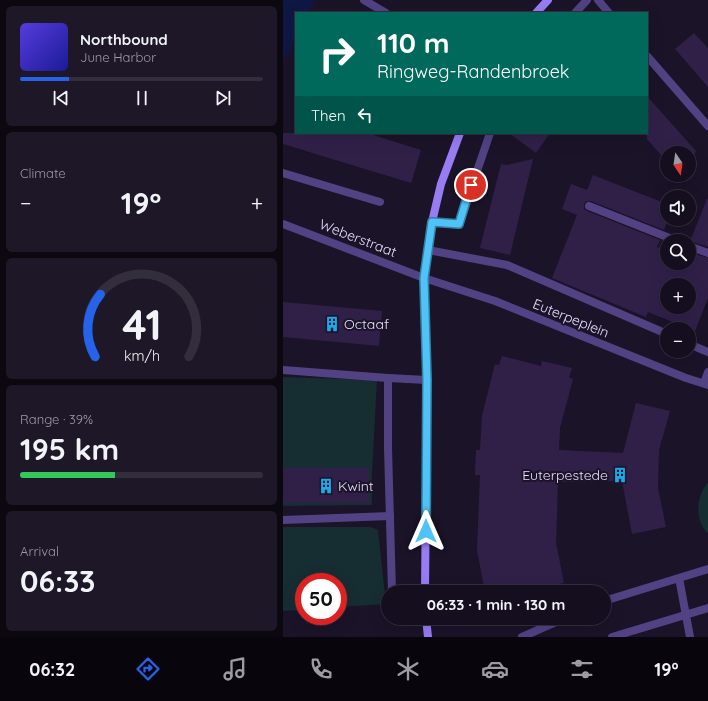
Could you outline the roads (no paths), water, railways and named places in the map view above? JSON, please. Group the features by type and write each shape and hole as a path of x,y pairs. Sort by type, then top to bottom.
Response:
{"main road":[{"path":"537,12 548,0"},
{"path":"425,585 427,380 424,278 432,222 441,184 460,134"},
{"path":"427,625 428,637"}],"street":[{"path":"364,0 384,12"},
{"path":"576,12 587,0"},
{"path":"598,0 608,12"},
{"path":"648,57 708,126"},
{"path":"432,222 459,224 490,134"},
{"path":"283,173 380,202"},
{"path":"589,206 660,234"},
{"name":"Weberstraat","path":"283,224 424,278"},
{"path":"696,249 708,253"},
{"name":"Euterpeplein","path":"428,250 507,266 660,331"},
{"name":"Euterpeplein","path":"424,278 495,301 686,378 706,384"},
{"path":"696,347 708,352"},
{"path":"283,370 427,380"},
{"path":"706,384 708,372"},
{"path":"388,378 393,585"},
{"path":"283,520 390,516"},
{"path":"611,598 708,569"},
{"path":"679,578 690,637"},
{"path":"612,637 708,608"},
{"path":"522,637 549,625"}],"place":[{"name":"Octaaf","path":"332,324"},
{"name":"Euterpestede","path":"620,475"},
{"name":"Kwint","path":"326,486"}]}
